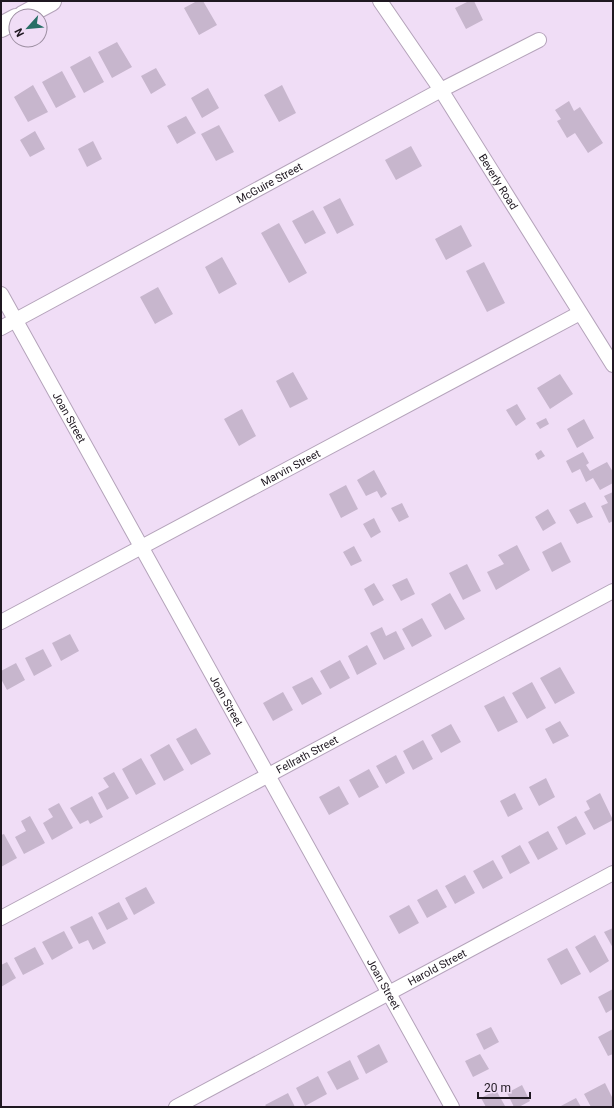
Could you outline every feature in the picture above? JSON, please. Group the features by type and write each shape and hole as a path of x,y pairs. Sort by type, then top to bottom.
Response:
{"street":[{"path":"38,8 51,1"},
{"name":"Beverly Road","path":"380,1 441,90 613,365"},
{"name":"McGuire Street","path":"1,328 441,90 539,40"},
{"name":"Joan Street","path":"1,294 452,1107"},
{"name":"Marvin Street","path":"1,622 580,313"},
{"name":"Fellrath Street","path":"1,918 613,590"},
{"name":"Harold Street","path":"176,1107 613,873"}],"building":[{"path":"197,1 203,1 217,25 199,35 184,8"},
{"path":"469,1 474,1 483,20 466,29 455,8"},
{"path":"117,42 132,67 112,78 98,52"},
{"path":"90,56 104,82 84,93 70,67"},
{"path":"156,68 166,85 151,94 141,76"},
{"path":"62,71 76,97 56,108 42,82"},
{"path":"33,85 48,112 28,122 14,97"},
{"path":"282,85 296,113 279,122 264,95"},
{"path":"208,88 219,108 202,118 191,98"},
{"path":"569,101 574,111 580,107 603,143 588,153 575,133 567,138 557,121 561,119 555,110"},
{"path":"186,116 196,133 177,144 167,126"},
{"path":"219,125 234,152 216,161 201,134"},
{"path":"35,131 45,149 30,157 20,140"},
{"path":"93,141 102,159 87,167 78,149"},
{"path":"411,146 422,166 396,180 385,160"},
{"path":"340,198 354,225 337,234 323,207"},
{"path":"313,210 326,233 305,244 292,221"},
{"path":"279,223 307,273 289,283 261,233"},
{"path":"461,225 472,246 446,260 435,239"},
{"path":"222,257 237,284 219,294 205,267"},
{"path":"484,262 505,303 487,312 466,271"},
{"path":"158,287 173,314 155,324 140,297"},
{"path":"293,372 308,399 290,408 276,381"},
{"path":"560,374 573,394 550,409 537,388"},
{"path":"517,404 526,419 516,426 506,410"},
{"path":"242,409 256,436 239,446 224,419"},
{"path":"546,418 549,424 540,429 536,423"},
{"path":"584,419 594,438 577,448 567,429"},
{"path":"541,450 545,456 538,460 535,454"},
{"path":"583,452 589,463 586,465 590,471 607,462 613,472 613,483 600,490 593,478 586,482 580,469 572,473 566,461"},
{"path":"374,470 387,494 381,498 377,491 366,496 357,480"},
{"path":"346,485 358,509 341,518 329,494"},
{"path":"613,492 613,521 609,523 601,506 608,503 604,496"},
{"path":"585,502 593,517 577,524 569,510"},
{"path":"402,503 409,517 399,522 391,508"},
{"path":"548,509 556,523 543,531 535,517"},
{"path":"374,518 381,532 371,538 363,524"},
{"path":"561,542 571,562 552,572 542,552"},
{"path":"517,545 530,570 496,590 487,572 504,564 498,555"},
{"path":"354,546 362,561 351,566 343,552"},
{"path":"467,564 481,591 463,600 449,573"},
{"path":"407,578 415,594 401,601 392,585"},
{"path":"374,583 384,600 373,606 364,589"},
{"path":"450,593 465,619 445,630 431,604"},
{"path":"422,618 432,636 412,647 402,629"},
{"path":"382,627 386,636 396,631 405,649 384,660 370,633"},
{"path":"70,634 79,651 61,661 52,643"},
{"path":"367,645 377,664 357,675 348,656"},
{"path":"43,649 52,666 34,676 25,658"},
{"path":"340,660 350,678 330,689 320,671"},
{"path":"16,663 25,680 7,690 1,679 1,671"},
{"path":"560,667 575,693 555,704 540,678"},
{"path":"312,677 322,694 302,705 292,687"},
{"path":"532,682 546,708 527,719 512,693"},
{"path":"283,692 293,710 273,721 263,703"},
{"path":"504,696 518,722 498,732 484,706"},
{"path":"560,721 569,736 553,744 545,729"},
{"path":"451,724 461,742 441,753 431,735"},
{"path":"196,728 211,754 191,765 176,739"},
{"path":"423,740 433,759 413,770 403,751"},
{"path":"169,744 184,770 164,781 150,755"},
{"path":"396,755 405,773 386,784 376,766"},
{"path":"141,758 156,784 136,795 122,769"},
{"path":"369,769 379,787 359,798 349,780"},
{"path":"114,772 129,798 107,810 98,793 109,787 103,778"},
{"path":"546,778 555,797 539,806 529,787"},
{"path":"339,786 349,804 329,815 319,797"},
{"path":"515,793 523,809 508,817 500,801"},
{"path":"600,793 613,820 594,830 584,812 590,809 586,801"},
{"path":"92,796 103,817 90,824 88,820 80,824 70,808"},
{"path":"59,803 73,828 52,840 43,823 53,817 48,809"},
{"path":"30,816 45,843 24,854 15,837 26,831 21,821"},
{"path":"576,816 586,834 566,845 557,827"},
{"path":"548,831 558,849 538,860 528,842"},
{"path":"4,834 17,858 1,867 1,835"},
{"path":"520,845 530,863 510,874 501,856"},
{"path":"493,860 503,878 483,889 473,871"},
{"path":"465,875 475,893 455,904 445,886"},
{"path":"146,887 155,903 134,915 125,898"},
{"path":"437,889 447,907 427,918 417,900"},
{"path":"119,902 128,919 107,930 98,913"},
{"path":"409,905 419,923 399,934 389,916"},
{"path":"92,916 106,943 93,950 88,940 79,944 70,927"},
{"path":"613,928 613,948 604,932"},
{"path":"64,931 73,948 52,960 42,942"},
{"path":"595,935 609,961 590,973 575,947"},
{"path":"35,947 44,964 23,975 14,958"},
{"path":"567,948 581,974 561,985 547,959"},
{"path":"7,962 16,978 1,987 1,965"},
{"path":"613,989 613,1009 606,1013 598,997"},
{"path":"491,1027 499,1042 484,1050 476,1034"},
{"path":"613,1029 613,1054 608,1056 598,1037"},
{"path":"379,1044 388,1062 366,1074 357,1056"},
{"path":"480,1054 489,1069 473,1077 465,1061"},
{"path":"350,1060 359,1079 337,1090 327,1072"},
{"path":"318,1076 327,1094 305,1106 296,1088"},
{"path":"605,1083 613,1099 613,1107 591,1107 584,1094"},
{"path":"522,1085 530,1101 519,1107 514,1107 507,1093"},
{"path":"496,1090 505,1106 486,1107 481,1098"},
{"path":"288,1093 295,1107 267,1107 265,1105"},
{"path":"576,1098 581,1107 559,1107"}]}
